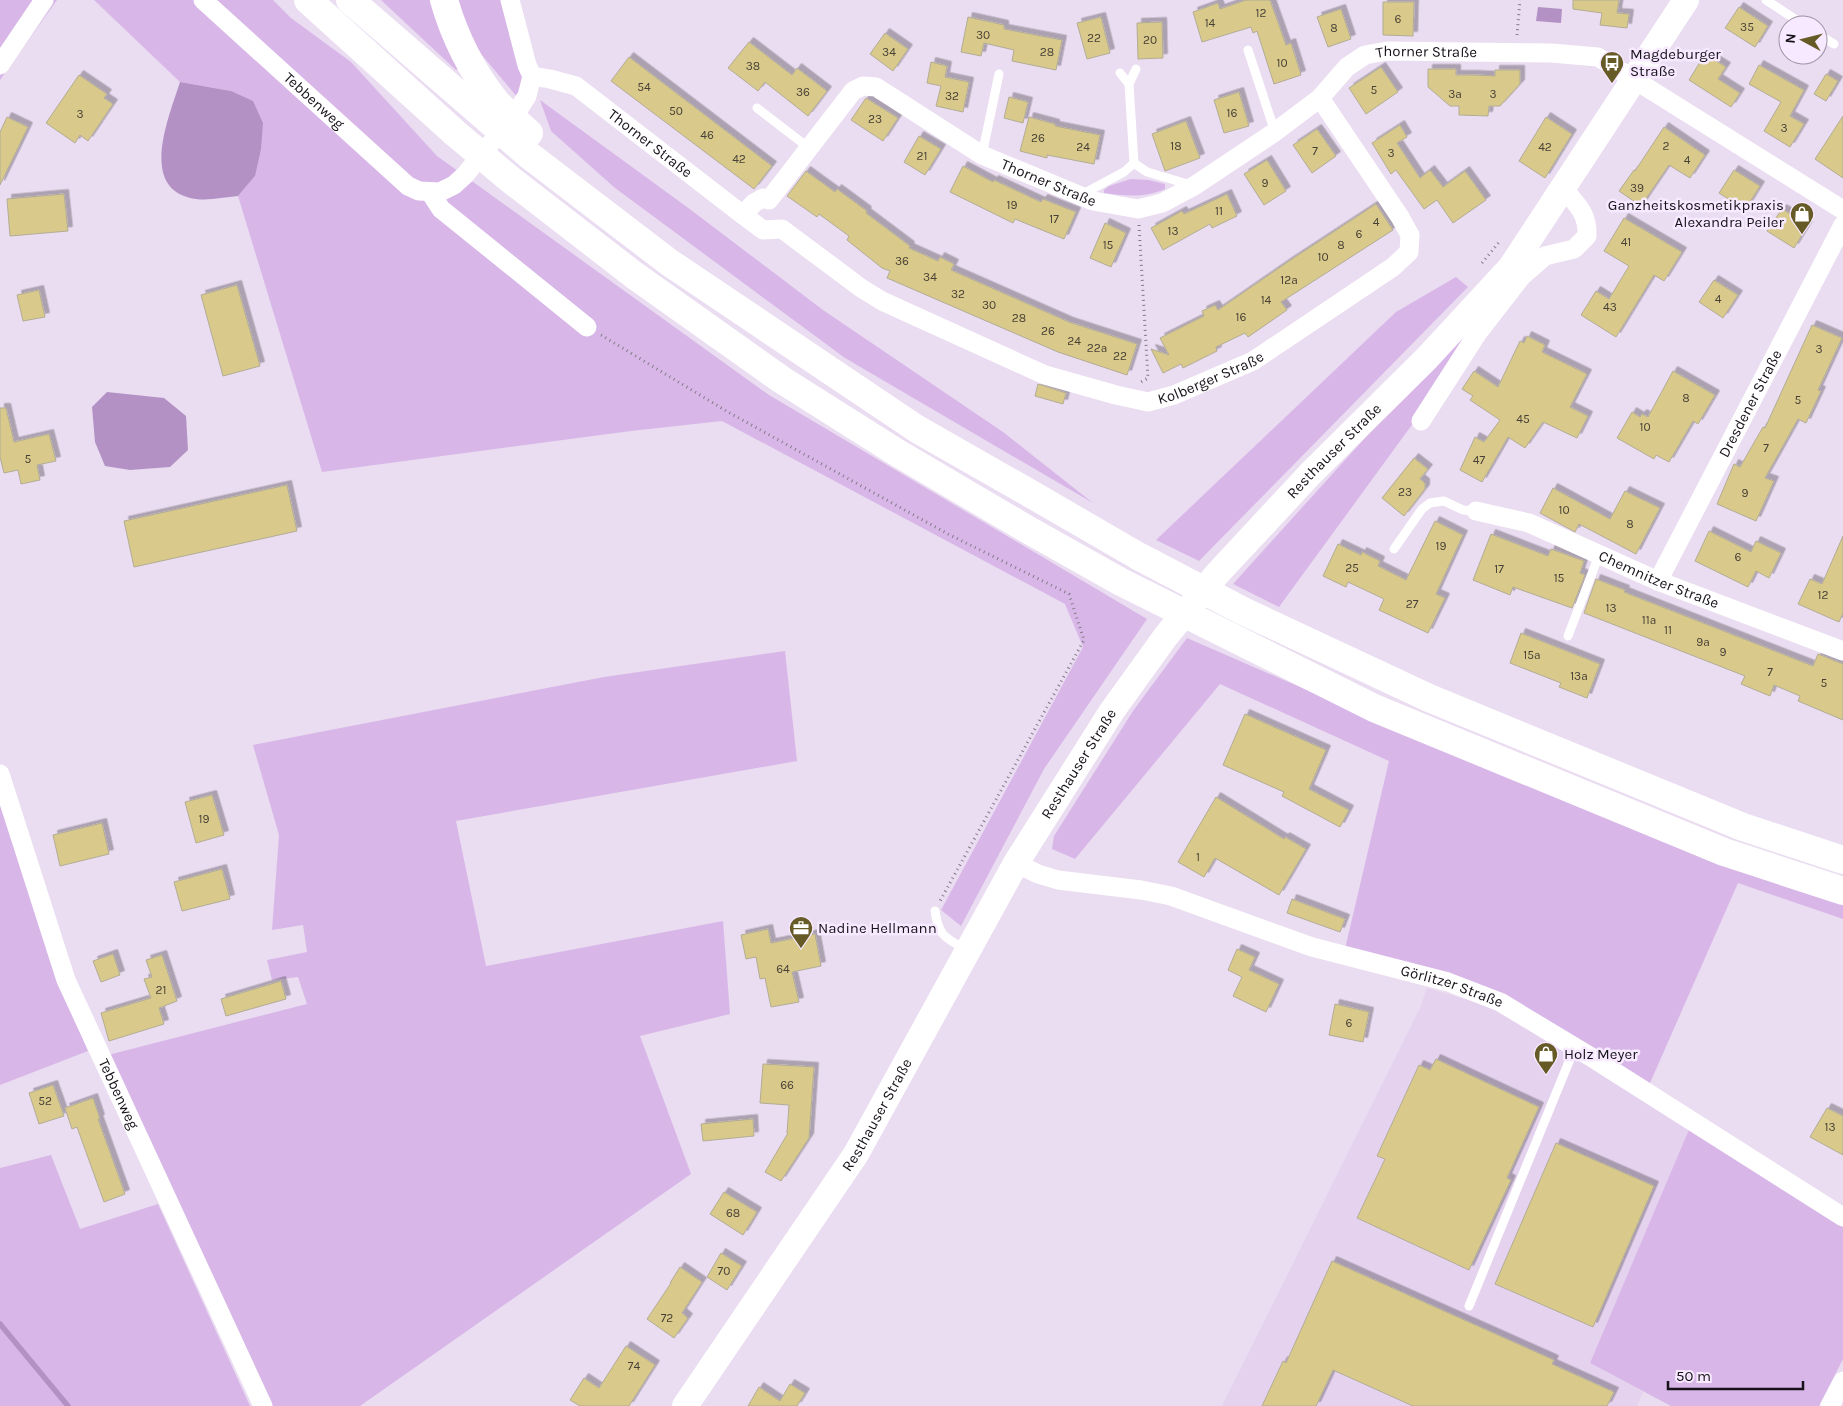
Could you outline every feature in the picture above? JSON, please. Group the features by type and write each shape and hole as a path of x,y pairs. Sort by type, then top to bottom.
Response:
{"highway":[{"path":"308,0 455,133 511,180 634,275 782,380 896,452 1025,528 1121,582 1374,708 1724,852 1843,891"},
{"path":"350,0 486,105 535,150 599,192 607,216 670,263 917,429 1138,556 1243,611 1428,698 1743,827 1843,860"},
{"path":"444,0 452,26 486,105"}],"street":[{"path":"0,65 44,0"},
{"name":"Tebbenweg","path":"203,0 408,186 419,191 430,192"},
{"path":"430,192 440,192 447,189 465,175 518,110 527,96 532,76 527,65 510,0"},
{"name":"Resthauser Straße","path":"685,1406 856,1154 1016,863 1112,711 1166,636 1217,574 1311,473 1427,358 1510,267 1686,0"},
{"name":"Thorner Straße","path":"532,76 576,86 743,215 754,203 763,198 769,200 853,91 863,86 876,87 982,155 1092,201 1138,209 1162,203 1194,186 1275,132 1320,98 1347,67 1365,56 1387,51 1551,53 1598,57 1635,79"},
{"path":"1635,79 1843,210"},
{"name":"Kolberger Straße","path":"782,229 861,288 882,301 1045,375 1148,402 1174,395 1252,361 1393,267 1409,252 1410,235 1400,217 1320,98"},
{"path":"1421,421 1477,334 1522,276 1545,256 1574,249 1587,236 1587,224 1581,210 1562,188"},
{"path":"430,192 441,209 587,327"},
{"path":"743,215 763,230 782,229 777,208 769,200"},
{"name":"Dresdener Straße","path":"1658,582 1843,225"},
{"name":"Chemnitzer Straße","path":"1476,511 1529,523 1658,582 1843,650"},
{"name":"Tebbenweg","path":"0,774 66,980 263,1406"},
{"name":"Görlitzer Straße","path":"1016,863 1038,874 1058,880 1141,890 1171,896 1312,947 1448,982 1500,1002 1843,1217"},
{"path":"1830,1406 1843,1381"}],"lane":[{"path":"1766,0 1789,15"},
{"path":"1828,40 1834,44"},
{"path":"1248,50 1275,132"},
{"path":"1134,164 1129,84 1136,69"},
{"path":"1120,73 1129,84"},
{"path":"982,155 999,74"},
{"path":"757,108 809,148"},
{"path":"1134,164 1147,172 1194,186"},
{"path":"1081,195 1124,172 1134,164"},
{"path":"1394,549 1422,509 1430,503 1444,501 1462,510 1476,511"},
{"path":"1568,636 1600,555"},
{"path":"935,911 937,925 943,936 968,952"},
{"path":"1468,1306 1575,1048"}],"path":[{"path":"1515,53 1520,0"},
{"path":"1127,398 1135,386 1148,378 1138,209"},
{"path":"587,327 728,412 939,530 1069,594 1084,640 935,911"}],"shaded area":[{"path":"0,0 57,0 0,80"},
{"path":"94,0 273,0 291,18 351,62 437,156 769,395 1147,619 1044,769 961,926 941,910 1083,647 1065,604 722,421 631,431 322,472 238,196 255,176 231,91 180,82"},
{"path":"381,0 434,0 461,67 456,70"},
{"path":"453,0 501,0 524,76 518,98 461,30"},
{"path":"1538,7 1562,9 1561,23 1536,21"},
{"path":"180,82 231,91 253,101 263,123 261,149 255,176 238,196 196,199 178,193 167,182 162,168 162,151 165,132"},
{"path":"540,100 687,207 823,310 1003,432 1093,503 845,358 615,188 551,131"},
{"path":"1131,179 1149,180 1165,184 1165,189 1143,195 1104,193 1104,190 1109,186"},
{"path":"1456,277 1468,287 1199,561 1156,540 1396,312"},
{"path":"1486,304 1433,396 1279,607 1233,584"},
{"path":"107,392 164,398 186,416 188,450 170,467 130,470 105,466 95,442 92,407"},
{"path":"1187,638 1369,717 1843,901 1843,919 1738,883 1650,1083 1501,993 1345,949 1389,761 1220,684 1075,859 1052,849 1054,836 1133,711"},
{"path":"785,651 797,761 456,821 486,966 723,921 730,1014 640,1036 691,1174 360,1406 268,1406 108,1055 307,1004 298,977 272,980 267,960 307,952 303,925 272,930 279,835 253,745 604,677"},
{"path":"0,801 59,983 88,1051 0,1085"},
{"path":"1427,988 1492,1007 1690,1127 1590,1363 1643,1392 1637,1406 1222,1406 1420,1008"},
{"path":"1690,1127 1843,1227 1843,1359 1819,1406 1671,1406 1590,1363"},
{"path":"51,1155 80,1229 158,1204 250,1406 0,1406 0,1168"}],"building":[{"path":"1246,0 1270,0 1286,45 1291,43 1301,75 1274,84 1257,31 1253,33 1251,27 1202,42 1193,12 1218,3 1220,9"},
{"path":"1573,0 1619,0 1617,13 1629,14 1627,28 1600,25 1602,13 1573,9"},
{"path":"1383,2 1414,2 1413,36 1383,35"},
{"path":"1739,7 1768,26 1755,47 1725,28"},
{"path":"1341,9 1351,39 1328,47 1317,17"},
{"path":"968,17 1004,25 1004,29 1062,40 1056,70 1012,61 1014,50 984,43 981,56 961,52"},
{"path":"1101,17 1110,53 1087,59 1077,23"},
{"path":"1162,22 1163,58 1138,59 1137,23"},
{"path":"885,33 908,49 893,71 870,54"},
{"path":"749,42 792,75 797,68 827,91 808,116 765,82 758,91 728,68"},
{"path":"1705,54 1726,67 1718,79 1740,93 1731,107 1689,80"},
{"path":"629,57 772,166 754,189 611,81"},
{"path":"931,62 947,66 945,77 969,82 963,112 936,106 941,86 927,83"},
{"path":"1759,65 1804,90 1790,116 1804,124 1790,147 1764,131 1781,102 1749,84"},
{"path":"1381,67 1398,92 1366,114 1349,88"},
{"path":"1428,69 1456,69 1456,75 1495,76 1495,70 1520,70 1520,84 1500,106 1489,106 1488,116 1459,115 1459,106 1450,106 1428,87"},
{"path":"1826,74 1838,81 1826,101 1814,94"},
{"path":"79,75 107,94 104,98 113,104 88,141 80,135 75,143 46,123"},
{"path":"1239,92 1249,126 1224,133 1214,100"},
{"path":"1009,97 1028,102 1023,123 1004,118"},
{"path":"866,98 898,118 883,141 851,120"},
{"path":"1843,116 1843,178 1815,159"},
{"path":"7,117 28,127 0,185 0,132"},
{"path":"1029,117 1055,124 1055,126 1100,135 1094,164 1047,155 1047,158 1020,151"},
{"path":"1546,117 1572,134 1545,178 1519,161"},
{"path":"1186,121 1200,158 1165,171 1152,134"},
{"path":"1400,125 1407,137 1397,143 1420,178 1430,170 1443,187 1465,171 1486,200 1453,223 1437,200 1424,209 1396,170 1391,174 1372,143"},
{"path":"1664,127 1705,155 1690,178 1669,165 1641,206 1619,191 1635,171"},
{"path":"1317,129 1336,156 1312,173 1293,145"},
{"path":"919,136 941,149 925,175 904,162"},
{"path":"1267,160 1286,191 1264,205 1244,174"},
{"path":"963,166 993,182 994,180 1041,202 1043,199 1076,212 1064,239 1015,219 1013,223 950,192"},
{"path":"1734,170 1760,186 1745,210 1719,193"},
{"path":"806,171 835,192 837,189 867,211 866,213 910,246 909,248 938,261 940,257 954,264 951,270 1069,322 1137,344 1127,375 1058,352 887,278 890,271 882,268 847,240 849,236 819,214 817,217 787,196"},
{"path":"64,194 68,231 10,236 7,199"},
{"path":"1227,194 1237,216 1212,228 1210,224 1163,250 1151,228 1182,211 1184,214"},
{"path":"1376,204 1393,230 1281,302 1287,310 1248,337 1245,333 1216,347 1217,351 1183,368 1181,364 1163,373 1151,349 1169,355 1160,338 1204,316 1202,311 1215,305 1218,310"},
{"path":"1782,209 1808,225 1794,248 1767,231"},
{"path":"1624,218 1682,252 1664,281 1654,275 1616,337 1581,315 1596,291 1609,299 1629,266 1604,251"},
{"path":"1105,223 1126,233 1111,267 1090,258"},
{"path":"1714,280 1738,295 1723,318 1699,302"},
{"path":"237,285 260,366 223,376 201,295"},
{"path":"39,290 45,317 23,321 17,295"},
{"path":"1812,325 1842,338 1818,390 1821,391 1806,423 1798,419 1765,478 1774,481 1756,521 1717,504 1734,464 1740,467 1763,427 1765,428"},
{"path":"1527,336 1545,345 1542,352 1587,374 1570,407 1588,416 1577,438 1543,422 1525,448 1508,437 1482,482 1460,470 1475,437 1484,442 1500,420 1470,400 1473,396 1462,389 1474,371 1498,387 1520,341 1524,343"},
{"path":"1673,371 1715,395 1698,424 1693,421 1669,462 1656,455 1654,459 1617,438 1632,412 1640,417 1642,414 1648,417"},
{"path":"1038,384 1066,393 1063,404 1035,396"},
{"path":"0,408 6,408 14,442 49,434 56,461 37,465 40,480 21,484 18,470 4,473 0,457"},
{"path":"1414,458 1428,469 1420,479 1425,483 1425,489 1404,516 1382,498"},
{"path":"287,485 297,531 134,567 124,521"},
{"path":"1553,488 1610,519 1625,491 1660,508 1636,554 1579,524 1575,532 1540,513"},
{"path":"1435,521 1463,535 1436,594 1445,598 1428,633 1379,610 1384,599 1348,582 1346,587 1323,576 1338,544 1361,555 1362,552 1380,561 1378,566 1406,580"},
{"path":"1709,531 1751,552 1756,541 1781,553 1769,578 1756,571 1748,587 1695,561"},
{"path":"1491,534 1548,556 1551,549 1584,561 1580,573 1585,575 1572,608 1513,587 1510,595 1473,580"},
{"path":"1843,536 1843,613 1839,622 1798,604 1810,579 1822,584"},
{"path":"1596,579 1625,590 1624,592 1813,666 1818,654 1843,664 1843,720 1798,701 1800,696 1774,685 1770,696 1741,684 1745,676 1584,613"},
{"path":"1521,633 1600,664 1587,698 1559,687 1561,683 1510,663"},
{"path":"1245,714 1326,750 1309,789 1349,810 1340,827 1282,796 1284,792 1223,765"},
{"path":"212,795 224,835 196,843 185,802"},
{"path":"1216,797 1284,839 1285,837 1306,849 1279,895 1215,858 1204,877 1178,862"},
{"path":"102,823 109,854 60,866 53,835"},
{"path":"222,869 230,899 182,911 174,882"},
{"path":"1292,899 1345,919 1340,932 1287,913"},
{"path":"768,929 771,943 815,934 821,966 792,972 799,1002 771,1007 765,978 760,979 756,957 746,959 741,935"},
{"path":"1237,949 1255,957 1249,970 1279,984 1266,1012 1233,996 1242,977 1228,970"},
{"path":"113,954 120,975 101,982 93,961"},
{"path":"162,955 177,1001 159,1008 164,1024 109,1041 101,1013 151,998 144,979 152,977 146,960"},
{"path":"281,981 286,999 226,1016 221,999"},
{"path":"1335,1004 1369,1012 1363,1042 1329,1035"},
{"path":"1436,1059 1539,1107 1507,1178 1511,1180 1469,1270 1357,1218 1385,1159 1377,1156 1419,1065 1430,1070"},
{"path":"763,1064 814,1067 809,1138 781,1181 765,1172 788,1133 789,1105 760,1103"},
{"path":"53,1085 64,1116 39,1124 29,1093"},
{"path":"93,1098 100,1119 98,1119 125,1194 104,1202 77,1127 72,1129 65,1108"},
{"path":"1827,1108 1843,1116 1843,1155 1810,1137"},
{"path":"753,1119 754,1136 703,1141 701,1124"},
{"path":"1556,1143 1654,1186 1593,1327 1495,1284"},
{"path":"724,1192 757,1212 743,1235 710,1214"},
{"path":"721,1253 742,1266 727,1290 707,1277"},
{"path":"1332,1261 1554,1360 1552,1364 1614,1392 1607,1406 1413,1406 1333,1370 1316,1406 1262,1406 1283,1361 1286,1363"},
{"path":"680,1267 702,1282 682,1313 688,1318 674,1338 647,1319"},
{"path":"626,1346 655,1365 629,1406 580,1406 570,1400 584,1378 599,1388"},
{"path":"790,1384 805,1393 797,1406 748,1406 759,1387 780,1401"}],"waterway":[{"path":"0,1324 68,1406"}],"place":[{"name":"Magdeburger Straße","path":"1612,84"},
{"name":"Ganzheitskosmetikpraxis Alexandra Peiler","path":"1802,235"},
{"name":"Nadine Hellmann","path":"801,949"},
{"name":"Holz Meyer","path":"1546,1075"}]}
